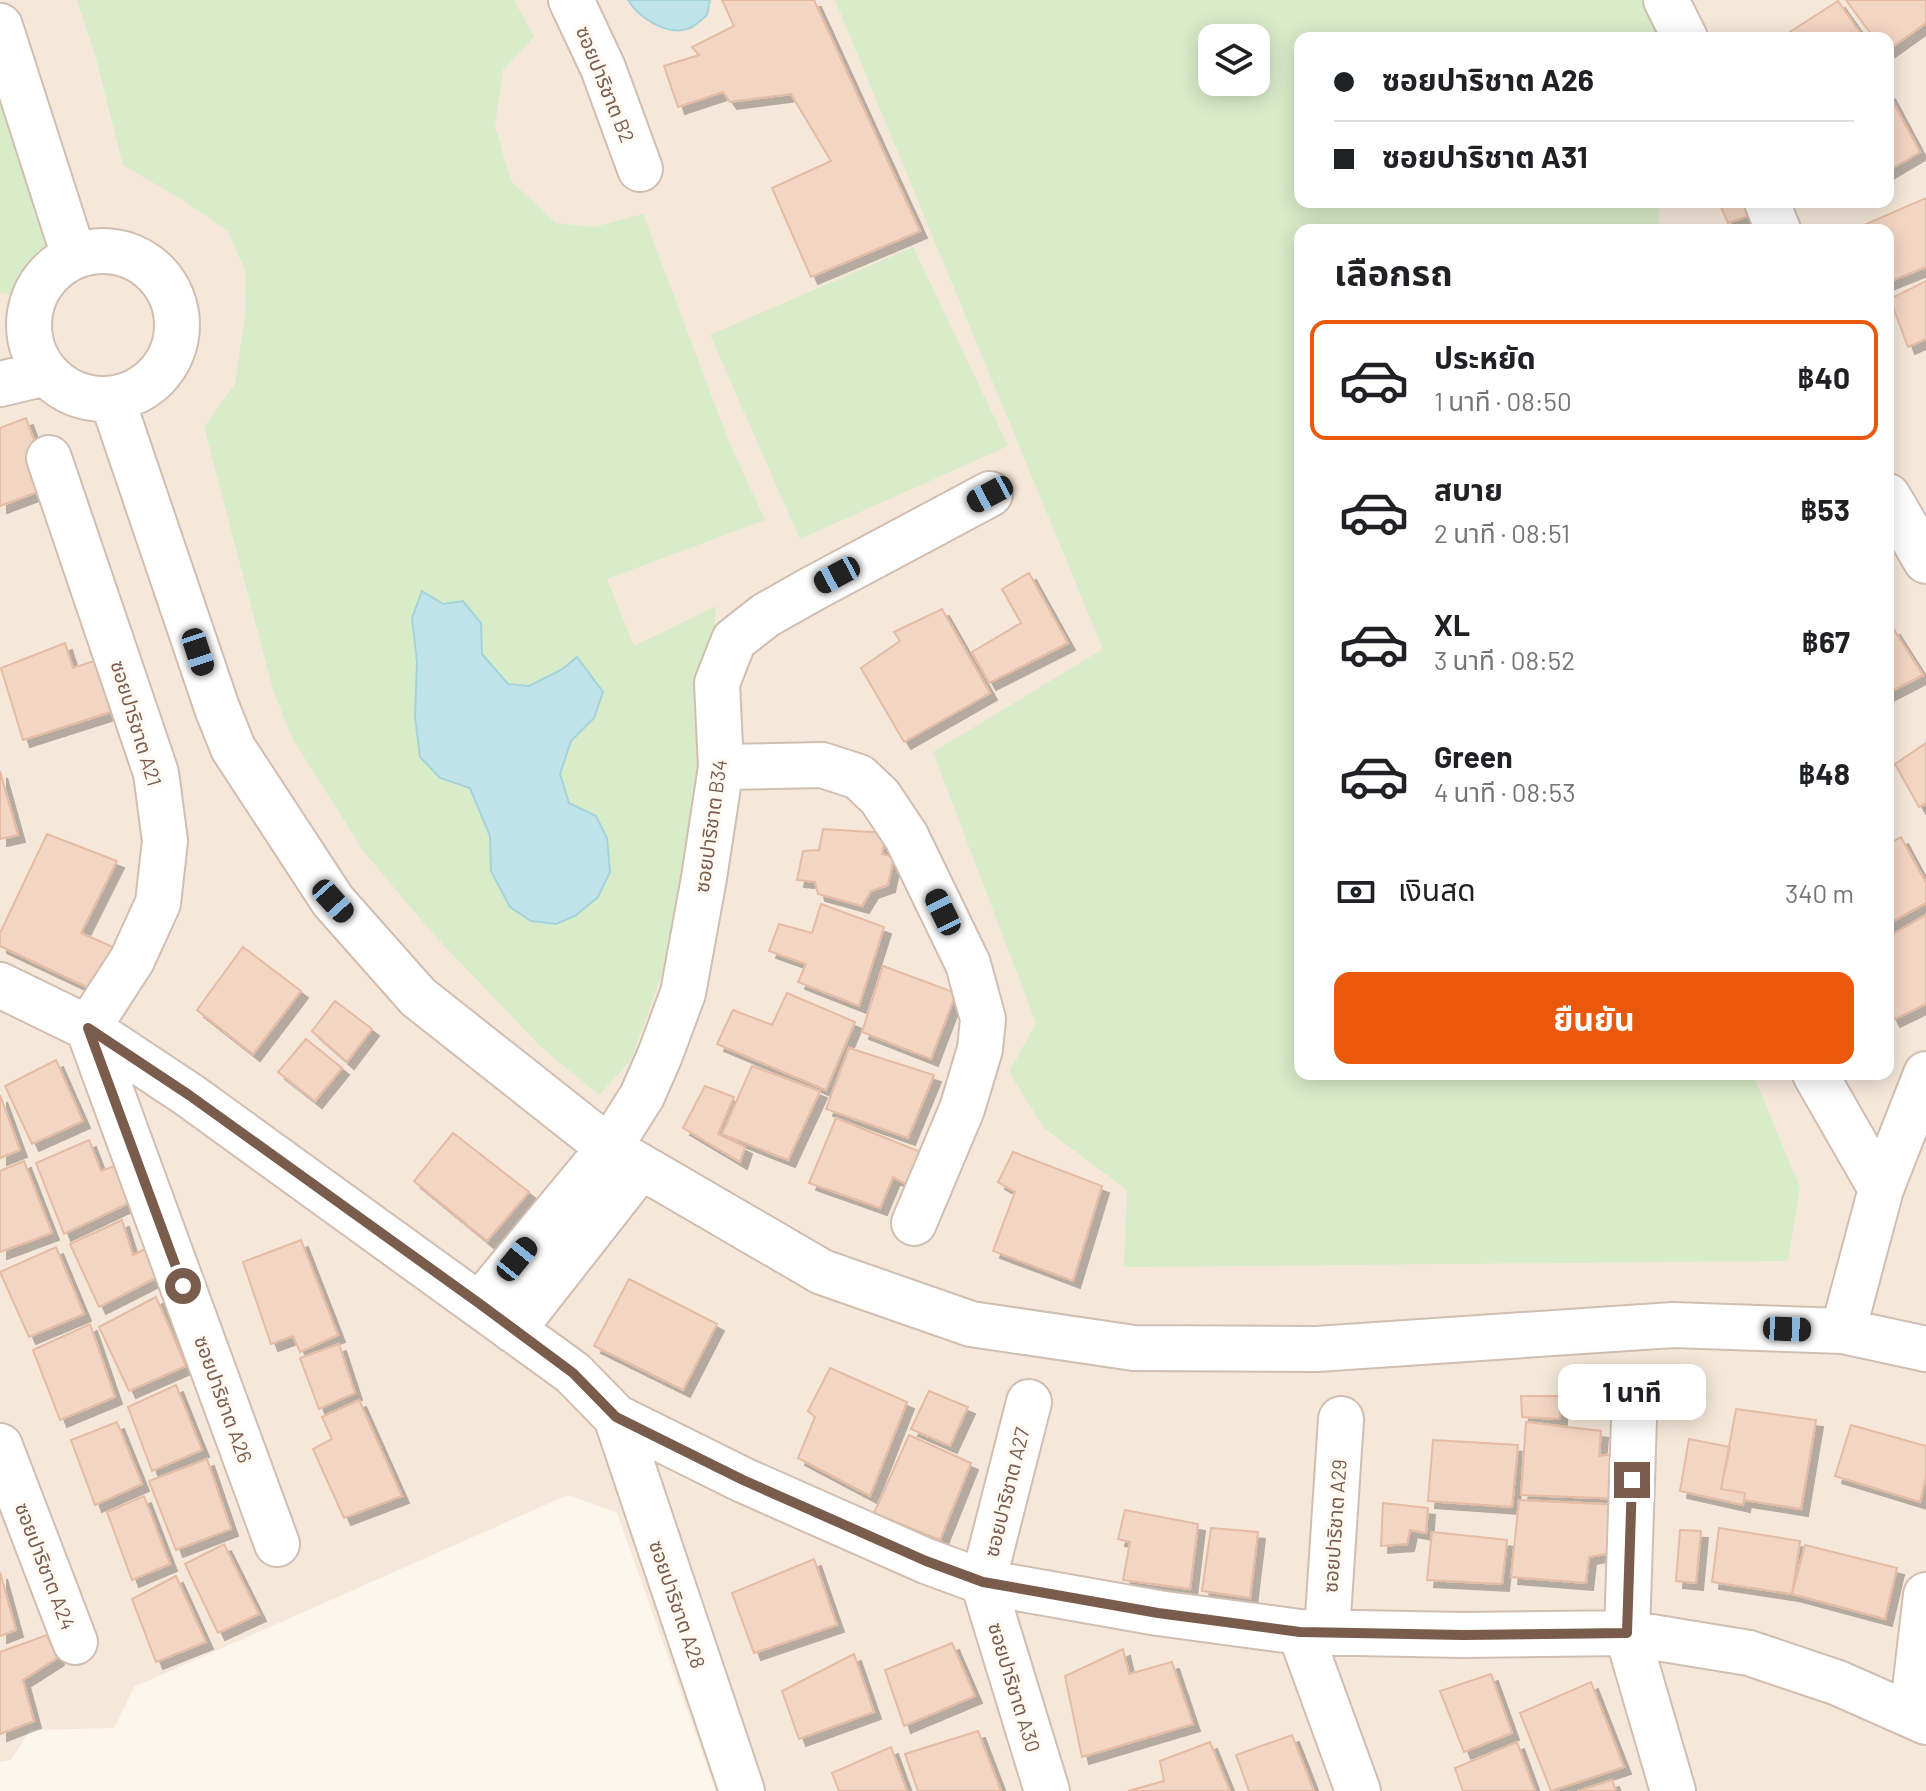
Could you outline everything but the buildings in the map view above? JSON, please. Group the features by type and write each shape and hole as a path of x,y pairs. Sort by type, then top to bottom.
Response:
{"street":[{"name":"ซอยปาริชาต B2","path":"571,0 603,68 640,169"},
{"path":"1666,0 1682,32"},
{"path":"0,26 74,256"},
{"path":"102,250 129,255 153,269 170,292 177,319 174,347 161,372 139,390 112,399 87,398 64,389 46,373 34,352 14,332 40,285 55,268 74,256 102,250"},
{"path":"0,384 46,373"},
{"path":"112,399 233,748 333,901 418,997 624,1158 822,1272 971,1324 1134,1348 1317,1349 1673,1325 1843,1331 1926,1349"},
{"name":"ซอยปาริชาต A21","path":"49,458 156,773 165,841 158,903 132,960 88,1028"},
{"name":"ซอยปาริชาต B34","path":"497,1317 624,1158 642,1096 683,993 721,767 717,683 734,640 766,615 990,494"},
{"path":"1894,506 1926,561"},
{"path":"721,767 822,765 859,777 880,797 906,836 968,964 983,1019 980,1049 962,1109 914,1223"},
{"path":"0,985 88,1028 189,1095 573,1373 616,1417 771,1493 926,1561 983,1582 1158,1613 1313,1632 1464,1635 1627,1633 1749,1653 1838,1683 1919,1719 1926,1595"},
{"name":"ซอยปาริชาต A26","path":"88,1028 277,1544"},
{"path":"1843,1331 1881,1189 1926,1074"},
{"path":"1818,1080 1881,1189"},
{"name":"ซอยปาริชาต A27","path":"983,1582 1029,1402"},
{"name":"ซอยปาริชาต A28","path":"616,1417 742,1791"},
{"name":"ซอยปาริชาต A29","path":"1313,1632 1341,1419"},
{"path":"1634,1419 1627,1633 1673,1791"},
{"name":"ซอยปาริชาต A24","path":"0,1446 75,1642"},
{"name":"ซอยปาริชาต A30","path":"983,1582 1047,1791"},
{"path":"1313,1632 1358,1791"}],"shaded area":[{"path":"0,0 1926,0 1926,1791 716,1791 617,1513 568,1495 134,1687 114,1728 30,1730 11,1760 0,1762"}],"green space":[{"path":"77,0 514,0 534,37 503,70 495,126 511,181 556,223 594,227 643,214 729,442 765,520 607,579 634,646 716,606 710,712 678,930 631,1060 599,1095 541,1047 434,935 364,852 292,738 273,690 204,427 235,384 246,308 245,271 228,231 123,165 95,55"},
{"path":"835,0 1663,0 1662,32 1294,32 1294,208 1659,208 1659,224 1294,224 1294,1080 1755,1080 1800,1188 1788,1261 1124,1267 1127,1190 1044,1128 1009,1072 1036,1023 933,752 1103,649"},
{"path":"0,65 63,251 42,264 20,297 0,293"},
{"path":"913,247 1008,446 800,539 710,335"}],"water":[{"path":"628,0 710,0 707,15 692,27 673,30 647,19"},
{"path":"422,591 443,604 463,601 481,623 482,654 508,684 529,686 561,670 577,657 603,692 594,718 571,741 560,774 569,803 596,816 607,838 610,872 598,897 575,916 556,924 531,921 510,907 491,871 490,836 470,788 440,778 420,757 415,717 417,662 412,618"}],"route":[{"path":"183,1286 88,1028 189,1095 480,1304 573,1373 616,1417 743,1480 926,1561 983,1582 1158,1613 1300,1632 1464,1635 1627,1633 1632,1480"}]}
